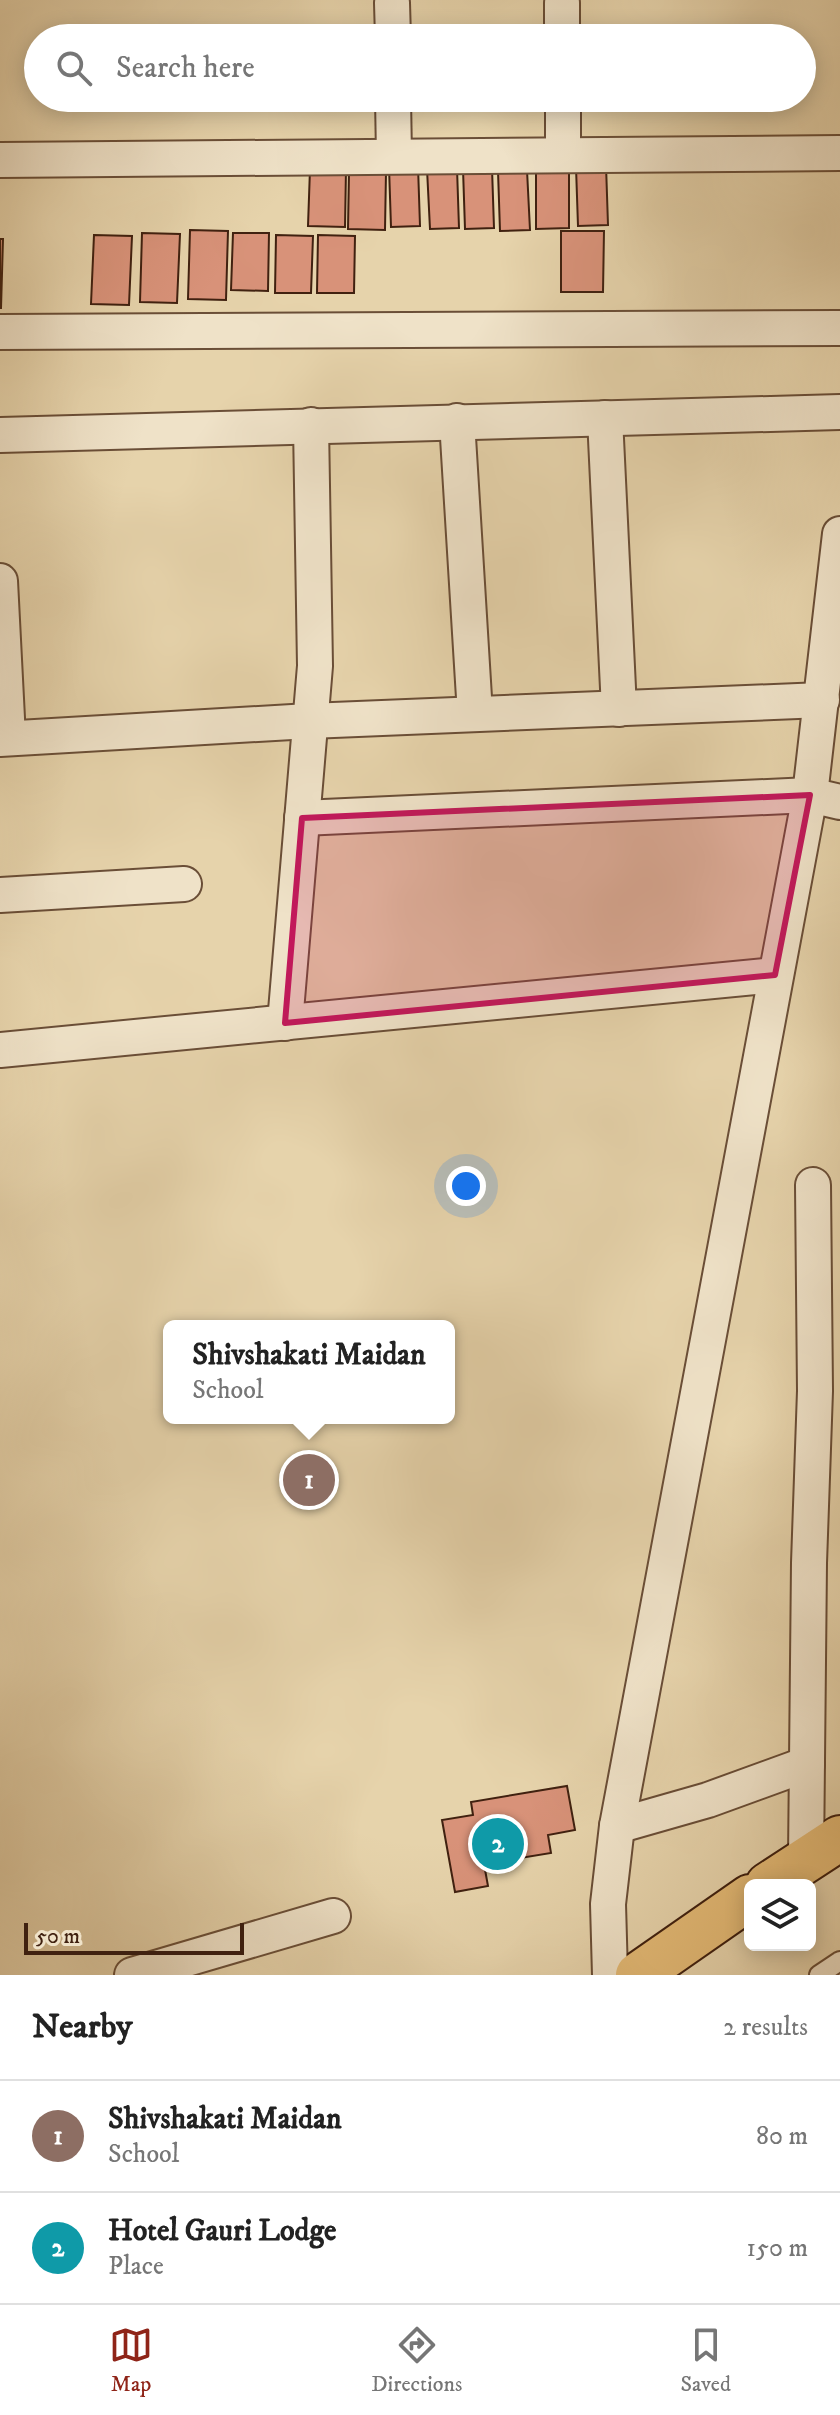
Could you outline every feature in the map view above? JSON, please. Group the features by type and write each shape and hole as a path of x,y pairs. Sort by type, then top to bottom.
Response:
{"main road":[{"path":"777,1879 823,1848"},
{"path":"638,1975 744,1901"}],"street":[{"path":"392,3 393,24"},
{"path":"562,3 562,24"},
{"path":"393,112 394,156"},
{"path":"563,112 563,155"},
{"path":"0,160 840,153"},
{"path":"0,332 840,328"},
{"path":"0,435 840,412"},
{"path":"605,418 619,709"},
{"path":"457,421 475,714"},
{"path":"285,1023 315,666 311,425"},
{"path":"610,1975 608,1904 617,1826 775,975 825,798 822,700 840,534"},
{"path":"0,581 4,738 309,721 822,700"},
{"path":"302,818 825,798"},
{"path":"0,895 184,884"},
{"path":"0,1050 775,975"},
{"path":"813,1185 827,1256 828,1391 825,1578 807,1764 823,1848"},
{"path":"617,1826 708,1800 807,1764"},
{"path":"132,1975 333,1916"}],"lane":[{"path":"819,1975 840,1961"}],"highlighted area":[{"path":"810,795 775,975 285,1023 302,818"}],"building":[{"path":"606,165 608,225 578,226 576,167"},
{"path":"418,166 420,226 391,227 389,167"},
{"path":"536,166 569,166 569,228 536,229"},
{"path":"457,168 459,228 430,229 427,169"},
{"path":"492,168 494,228 465,229 463,169"},
{"path":"310,169 346,169 345,227 308,226"},
{"path":"527,170 530,230 500,231 498,171"},
{"path":"349,172 386,172 385,230 348,229"},
{"path":"190,230 228,231 226,300 188,299"},
{"path":"561,231 604,231 603,292 561,292"},
{"path":"142,233 180,234 177,303 140,302"},
{"path":"233,233 269,233 268,291 231,290"},
{"path":"94,235 132,236 129,305 91,304"},
{"path":"276,235 313,236 311,293 275,293"},
{"path":"318,235 355,236 354,293 317,293"},
{"path":"0,239 3,239 1,308 0,308"},
{"path":"567,1786 575,1830 548,1835 551,1853 484,1864 488,1886 455,1892 442,1820 473,1815 471,1802"}],"place":[{"name":"Shivshakati Maidan","path":"309,1480"},
{"name":"Hotel Gauri Lodge","path":"498,1844"}]}
